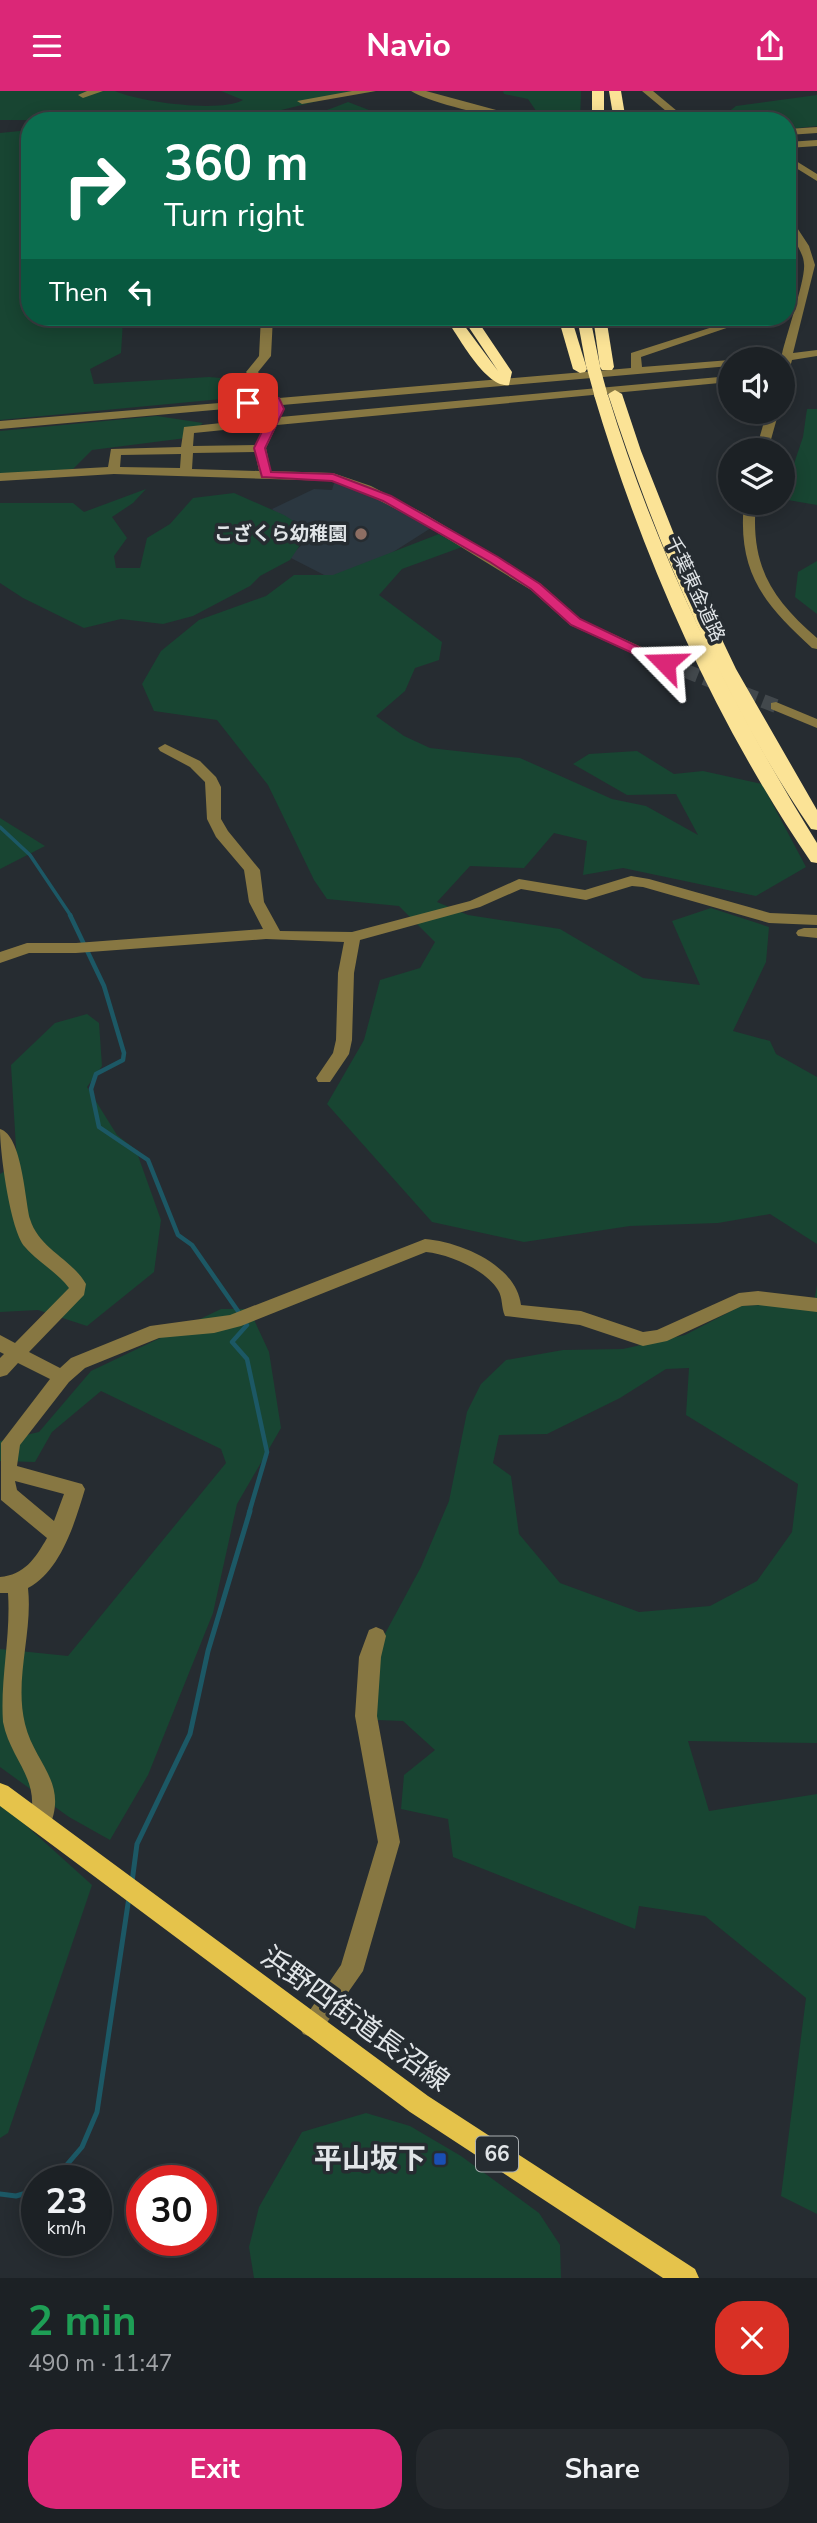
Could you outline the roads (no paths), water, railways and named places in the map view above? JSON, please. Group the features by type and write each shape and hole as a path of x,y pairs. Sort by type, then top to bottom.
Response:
{"highway":[{"path":"598,91 598,112"},
{"path":"611,112 612,91"},
{"path":"612,91 618,112"},
{"path":"458,326 491,373 504,382 505,372 475,326"},
{"path":"569,326 608,392"},
{"name":"千葉東金道路","path":"585,326 593,367 608,392 682,578 751,712 817,825"},
{"name":"千葉東金道路","path":"593,367 598,326"},
{"name":"千葉東金道路","path":"608,392 617,452 645,531 682,615 743,733 817,858"}],"main road":[{"name":"浜野四街道長沼線","path":"0,1793 311,2026 419,2103 686,2278"}],"street":[{"path":"83,95 97,91"},
{"path":"295,91 314,112"},
{"path":"302,100 371,91"},
{"path":"416,91 489,112"},
{"path":"648,91 673,112"},
{"path":"796,131 817,130"},
{"path":"796,144 817,143"},
{"path":"796,164 817,178"},
{"path":"796,234 813,258 796,319"},
{"path":"796,302 800,301"},
{"path":"266,475 260,448 278,409 275,400 252,372 265,356 267,326"},
{"path":"608,392 631,371 635,355 726,326"},
{"path":"790,347 795,326"},
{"path":"795,355 817,353"},
{"path":"0,425 718,364"},
{"path":"186,472 188,430 718,380"},
{"path":"114,470 116,452 260,448"},
{"path":"0,477 114,470 333,477 387,499 494,559 536,587 575,622 665,663"},
{"path":"750,515 752,548 772,602 817,645"},
{"path":"776,706 817,724"},
{"path":"165,748 196,764 212,780 213,815 216,824 234,851 250,866 254,874 256,899 275,935"},
{"path":"610,886 619,877 651,875 764,907 792,912 817,910"},
{"path":"0,958 27,948 76,948 275,935 352,937 475,904 519,884 586,895 631,881 644,882 769,918 817,920"},
{"path":"324,1079 341,1053 344,1040 345,973 350,962 352,937"},
{"path":"0,1135 15,1175 21,1218 30,1241 77,1284 78,1290 0,1370"},
{"path":"58,1536 8,1494 5,1484 5,1438 78,1363 157,1331 214,1327 234,1321 425,1245 436,1246 497,1274 512,1298 512,1311 581,1318 643,1339 660,1336 739,1300 758,1298 817,1305"},
{"path":"0,1342 62,1377"},
{"path":"7,1471 75,1489 66,1522 33,1575 8,1584 19,1611 10,1710 18,1744 42,1780 47,1807 40,1823"},
{"path":"311,2026 351,1971 389,1842 366,1716 370,1657 376,1636"}],"waterway":[{"path":"0,827 30,855 71,916"},
{"path":"70,915 104,986 124,1053 123,1060 96,1074 91,1089 99,1127 148,1160 178,1235 192,1245 240,1314"},
{"path":"244,1322 247,1325 232,1342 247,1359 267,1452 249,1513"},
{"path":"132,1882 137,1844 190,1734 208,1651 250,1511"},
{"path":"67,2165 82,2147 97,2112 129,1897"},
{"path":"0,2194 21,2195"}],"tunnel":[{"path":"665,663 776,706"}],"place":[{"name":"こざくら幼稚園","path":"361,534"},
{"name":"平山坂下","path":"440,2159"}]}
